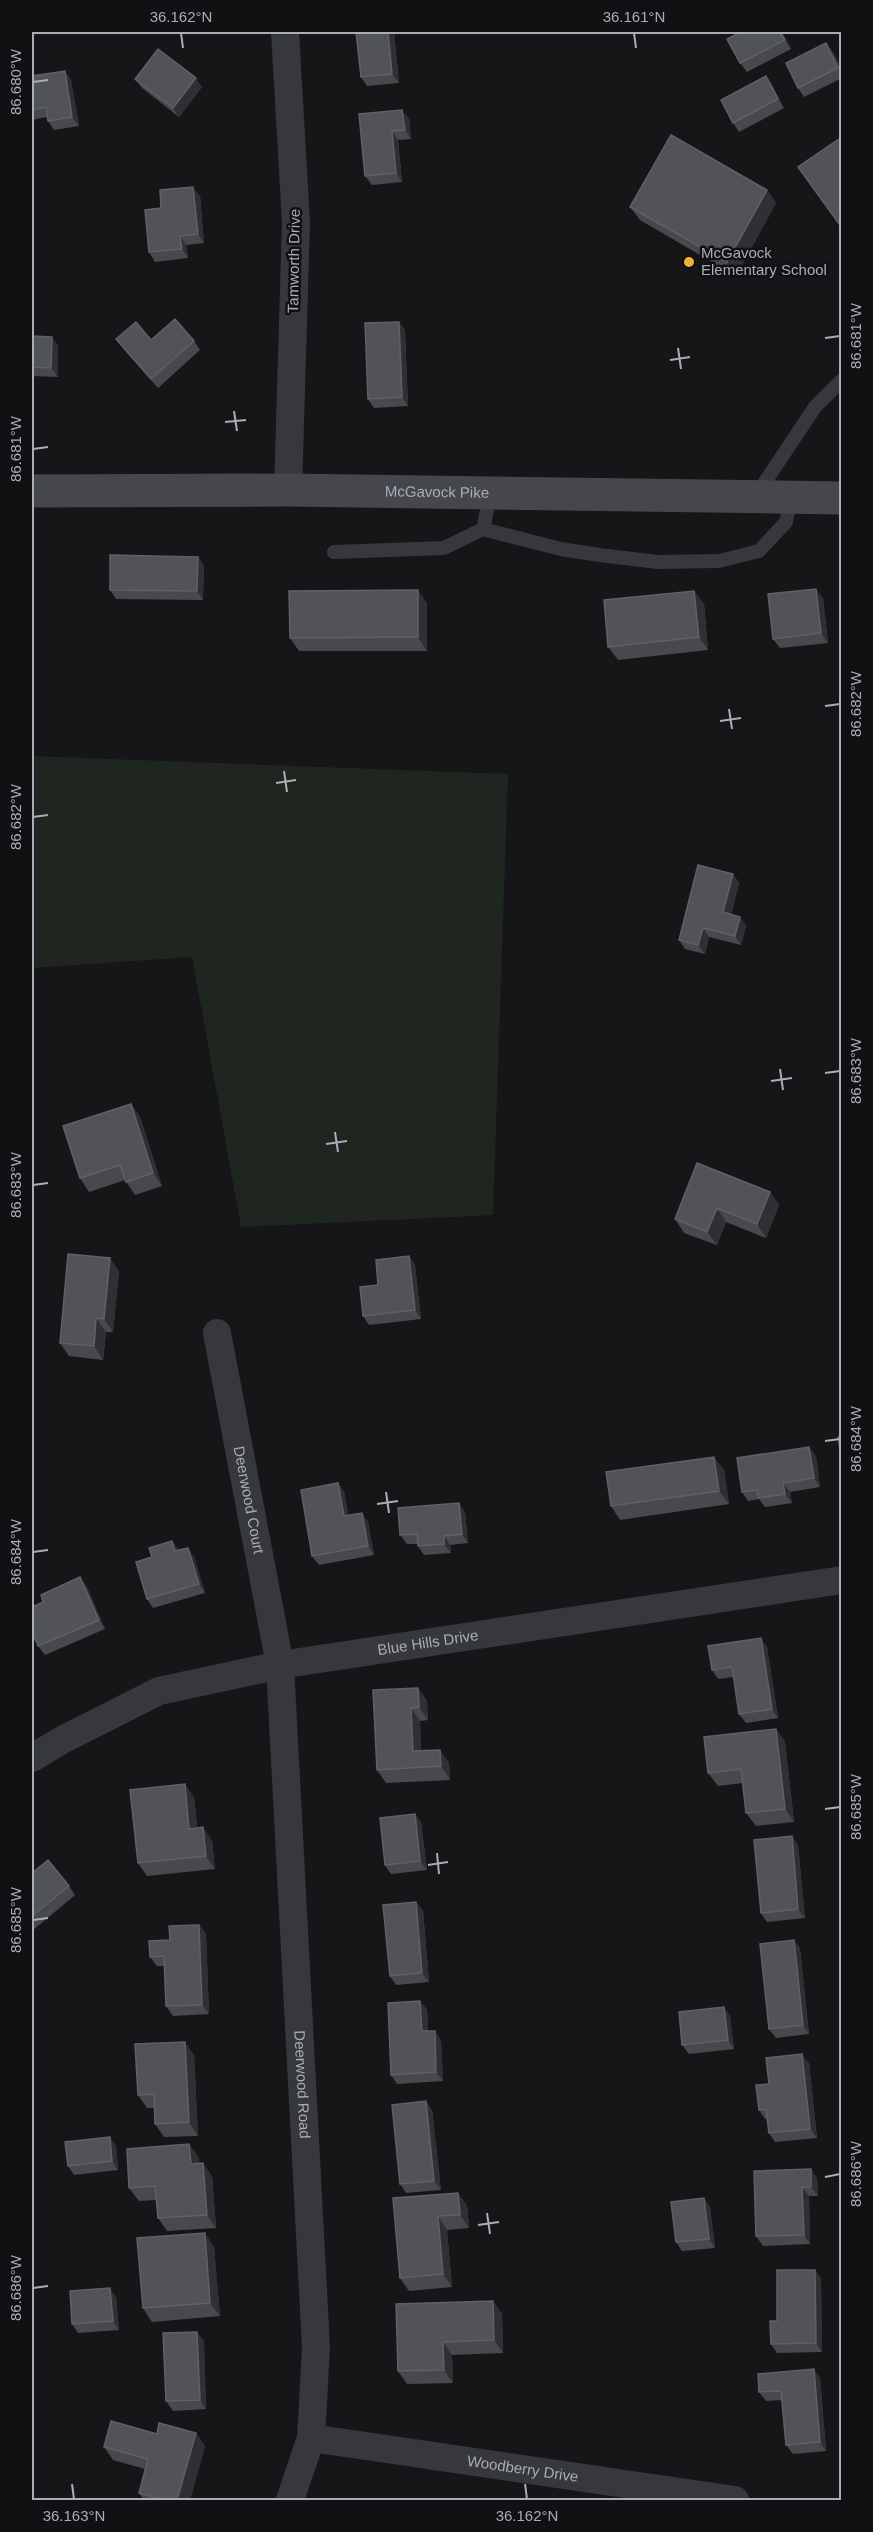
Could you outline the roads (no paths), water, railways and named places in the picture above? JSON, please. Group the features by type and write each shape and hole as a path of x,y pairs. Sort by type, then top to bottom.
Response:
{"main road":[{"name":"McGavock Pike","path":"32,491 288,490 842,498"}],"street":[{"name":"Tamworth Drive","path":"285,32 296,222 288,490"},
{"name":"Deerwood Court","path":"217,1333 279,1665"},
{"name":"Blue Hills Drive","path":"32,1758 62,1740 159,1691 279,1665 842,1580"},
{"name":"Deerwood Road","path":"279,1665 316,2349 311,2438 290,2500"},
{"name":"Woodberry Drive","path":"311,2438 735,2500"}],"lane":[{"path":"755,496 815,407 842,380"},
{"path":"483,529 490,492"},
{"path":"334,552 444,548 483,529 561,549 599,555 658,562 719,561 759,551 786,522 791,497"}],"place":[{"name":"McGavock Elementary School","path":"689,262"}]}
